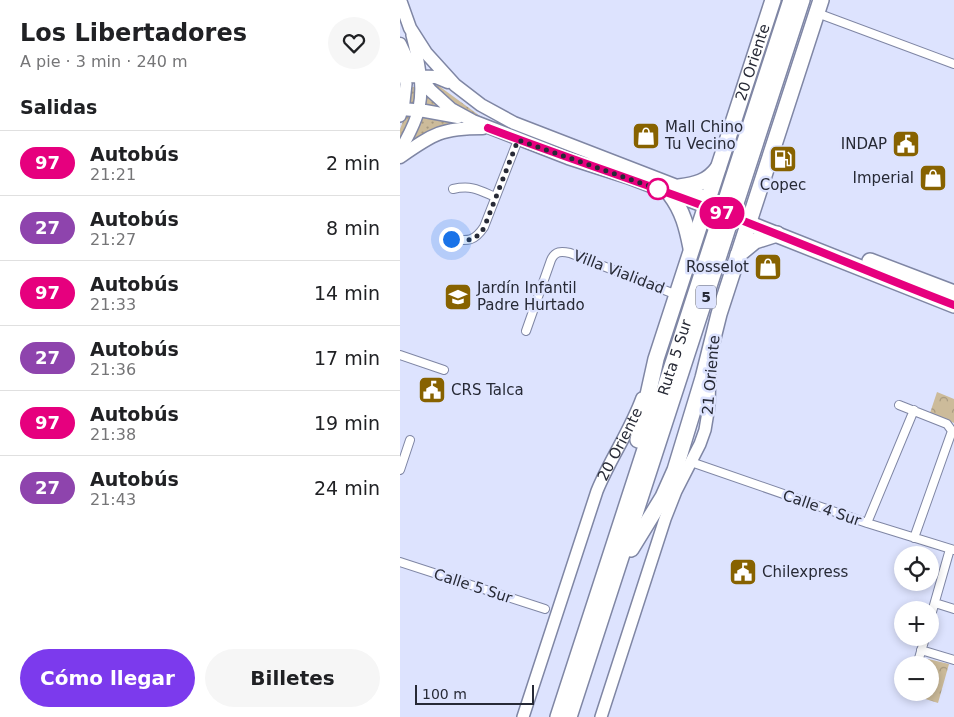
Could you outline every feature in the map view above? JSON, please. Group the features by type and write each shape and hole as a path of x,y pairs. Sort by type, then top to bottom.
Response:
{"highway":[{"name":"20 Oriente","path":"656,359 692,250 711,204 718,167 773,0"},
{"name":"Ruta 5 Sur","path":"558,717 791,0"},
{"name":"Ruta 5 Sur","path":"569,717 802,0"},
{"name":"21 Oriente","path":"712,344 717,319 738,255 746,217 819,7"},
{"path":"692,250 675,190 700,183 711,176 718,167"},
{"path":"711,204 954,293"},
{"path":"746,217 777,234 954,305"},
{"path":"738,255 755,241 777,234"},
{"path":"613,582 671,480 712,344"},
{"path":"622,520 629,476 656,359"}],"main road":[{"path":"400,0 410,28 420,76 418,110 400,151"},
{"path":"410,28 432,62 455,85 481,105 502,117 606,158 675,190 711,204"},
{"path":"400,44 408,60 430,90 442,102 473,121 518,141 675,190"},
{"path":"400,44 400,59"},
{"path":"400,55 405,95 401,111 418,110 450,114 473,121"},
{"path":"403,76 436,77 455,85"},
{"path":"400,156 422,141 446,131 488,128"},
{"name":"21 Oriente","path":"601,717 665,519 700,444 707,422 712,344"},
{"name":"20 Oriente","path":"523,717 597,491 630,428 656,359"}],"street":[{"path":"819,7 954,64"},
{"path":"400,161 429,143 453,133 468,131 492,133 518,141 484,228 472,240 451,239"},
{"path":"453,189 469,187 496,197"},
{"name":"Villa Vialidad","path":"526,332 551,260 554,254 559,252 570,253 677,295"},
{"path":"400,355 444,370"},
{"path":"899,405 947,424 951,429 951,436 914,538"},
{"path":"867,523 914,410"},
{"path":"400,470 410,440"},
{"name":"Calle 4 Sur","path":"691,462 867,523 952,550"},
{"path":"936,601 952,550"},
{"name":"Calle 5 Sur","path":"400,562 545,609"},
{"path":"939,604 954,609"},
{"path":"919,656 922,646"},
{"path":"921,650 954,660"}],"green space":[{"path":"428,82 439,86 480,116 500,126 466,114"},
{"path":"410,87 419,87 457,123 400,155 400,129 409,106"},
{"path":"937,392 954,399 954,423 930,413"},
{"path":"939,662 949,664 939,699"}],"bus line":[{"name":"97","path":"488,128 755,225 910,289 954,305"}],"place":[{"name":"Mall Chino Tu Vecino","path":"646,136"},
{"name":"INDAP","path":"906,144"},
{"name":"Copec","path":"783,159"},
{"name":"Imperial","path":"933,178"},
{"name":"Rosselot","path":"768,267"},
{"name":"Jardín Infantil Padre Hurtado","path":"458,297"},
{"name":"CRS Talca","path":"432,390"},
{"name":"Chilexpress","path":"743,572"}],"route":[{"path":"451,239 472,240 484,228 518,140 658,189"}]}
